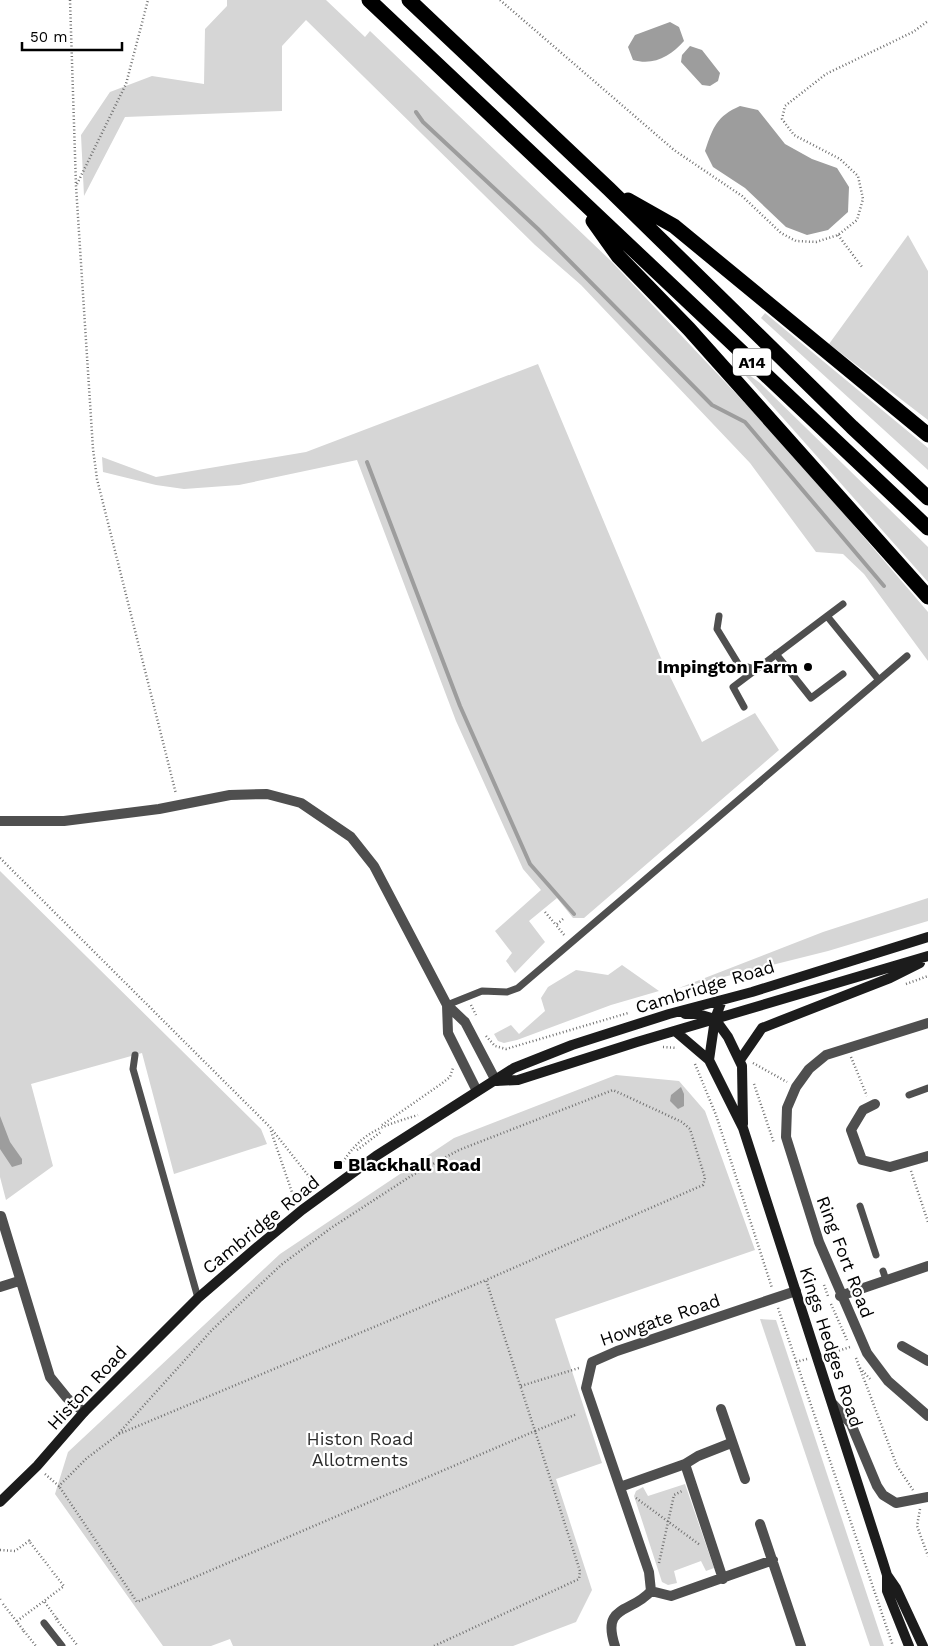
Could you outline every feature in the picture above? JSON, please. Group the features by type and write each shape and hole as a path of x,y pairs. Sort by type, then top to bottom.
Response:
{"highway":[{"name":"A14","path":"369,0 928,528"},
{"name":"A14","path":"409,0 610,189 852,427 928,498"},
{"name":"A14","path":"610,189 674,226 928,435"},
{"path":"575,196 618,256 689,329 928,597"}],"main road":[{"name":"Cambridge Road","path":"198,1298 302,1210 391,1145 514,1068 572,1045 669,1014 722,1000 928,937"},
{"name":"Cambridge Road","path":"496,1081 518,1080 674,1031 928,957"},
{"name":"Cambridge Road","path":"740,1060 762,1028 890,978 928,957"},
{"path":"708,1060 715,1019 722,1000"},
{"path":"669,1014 698,1014 715,1019"},
{"name":"Kings Hedges Road","path":"715,1019 728,1037 740,1060 743,1128"},
{"name":"Kings Hedges Road","path":"674,1031 708,1060 743,1128 887,1575 896,1588 922,1646"},
{"name":"Histon Road","path":"0,1502 37,1466 84,1412 198,1298"},
{"name":"Kings Hedges Road","path":"887,1575 887,1591 909,1646"}],"street":[{"path":"0,821 64,821 179,805 230,795 267,794 301,803 351,837 374,866 447,1005 465,1022 496,1081"},
{"path":"447,1005 448,1033 477,1091"},
{"name":"Ring Fort Road","path":"928,1023 826,1055 809,1069 796,1087 787,1108 786,1137 819,1242 840,1296 873,1363 888,1381 928,1416"},
{"path":"873,1105 863,1110 851,1130 862,1160 890,1167 928,1156"},
{"path":"1,1216 19,1281 50,1376 67,1398 84,1412"},
{"path":"840,1296 884,1275 928,1266"},
{"path":"0,1287 19,1281"},
{"name":"Howgate Road","path":"651,1591 650,1572 586,1388 592,1362 617,1351 796,1291"},
{"path":"902,1346 928,1362"},
{"path":"833,1404 851,1424 877,1486 883,1495 896,1503 924,1501"},
{"path":"721,1409 731,1444 745,1479"},
{"path":"620,1487 685,1464 698,1456 731,1444"},
{"path":"685,1464 723,1579"},
{"path":"760,1524 801,1646"},
{"path":"615,1646 610,1632 612,1619 621,1610 644,1599 651,1591 671,1596 773,1560"}],"lane":[{"path":"744,707 733,687 843,604"},
{"path":"719,616 717,629 738,665 756,669"},
{"path":"827,616 879,680"},
{"path":"776,654 811,698 843,674"},
{"path":"447,1005 482,991 506,992 518,988 907,656"},
{"path":"135,1055 133,1069 198,1298"},
{"path":"909,1095 928,1088"},
{"path":"860,1206 876,1255"},
{"path":"44,1623 62,1646"}],"path":[{"path":"70,0 76,186 93,450 97,479 179,805"},
{"path":"76,186 126,84 148,0"},
{"path":"500,0 674,150 742,196 781,232 796,241 816,242 838,235 856,220 863,199 858,176 840,159 794,135 782,119 785,106 826,74 913,32 928,21"},
{"path":"838,235 862,267"},
{"path":"0,858 270,1127 311,1180"},
{"path":"545,912 560,931"},
{"path":"556,925 563,919"},
{"path":"902,986 928,976"},
{"path":"466,997 478,1020"},
{"path":"482,1028 495,1046 506,1049 628,1013"},
{"path":"662,1047 681,1048"},
{"path":"848,1049 873,1105"},
{"path":"751,1070 751,1062 754,1056"},
{"path":"693,1060 716,1115 774,1298 893,1646"},
{"path":"751,1062 796,1087"},
{"path":"380,1126 450,1077 454,1066"},
{"path":"59,1486 87,1458 119,1434 212,1330 281,1266 331,1228 411,1176 459,1150 613,1090 682,1122 690,1128 705,1178 703,1185 486,1280 119,1434"},
{"path":"270,1127 294,1200 302,1210"},
{"path":"357,1150 382,1130"},
{"path":"908,1163 928,1222"},
{"path":"434,1646 579,1580 580,1571 486,1280"},
{"path":"521,1386 581,1368 592,1362"},
{"path":"859,1367 897,1466 924,1501 920,1509 917,1526 928,1556"},
{"path":"37,1466 59,1486 137,1602 577,1414"},
{"path":"620,1487 700,1545"},
{"path":"657,1566 662,1559 674,1495 687,1489"},
{"path":"0,1550 15,1551 30,1540 64,1586 17,1621"},
{"path":"2,1601 36,1646"},
{"path":"44,1601 57,1619 59,1617"}],"green space":[{"path":"227,0 326,0 365,37 370,31 610,260 791,452 928,612 928,661 864,574 843,554 816,552 750,463 581,285 535,245 306,20 282,46 282,111 125,117 84,196 81,135 110,92 152,76 204,84 205,29 227,6"},
{"path":"908,235 928,271 928,420 829,344"},
{"path":"765,313 928,448 928,470 761,318"},
{"path":"538,364 660,656 702,742 755,713 779,750 584,918 573,918 557,898 529,921 545,942 515,973 506,961 512,953 495,931 541,890 523,869 456,721 357,460 239,485 184,489 156,485 103,472 102,457 156,477 306,452"},
{"path":"737,366 760,383 928,547 928,582"},
{"path":"0,871 261,1129 267,1144 174,1174 142,1053 31,1084 53,1166 6,1200 0,1177"},
{"path":"928,898 928,921 828,951 679,988 823,932"},
{"path":"622,965 659,991 611,1005 517,1040 504,1043 498,1041 494,1034 511,1025 519,1034 545,1011 541,998 548,987 576,970 608,975"},
{"name":"Histon Road Allotments","path":"616,1075 679,1081 705,1111 755,1250 555,1319 602,1463 556,1479 592,1590 576,1622 513,1646 233,1646 230,1639 211,1646 163,1646 55,1494 68,1452 280,1254 454,1138"},
{"path":"760,1319 776,1320 884,1646 870,1646"},
{"path":"685,1484 714,1568 706,1571 701,1561 674,1571 677,1583 668,1585 662,1582 634,1496 636,1491 643,1487 648,1496"}],"shaded area":[{"path":"670,22 679,27 684,41 674,51 655,61 641,62 633,60 628,47 635,35"},
{"path":"690,46 702,50 720,73 718,81 710,86 702,85 681,62 682,55"},
{"path":"740,106 758,110 785,144 812,159 837,168 849,187 848,212 828,230 807,235 786,227 745,188 713,167 705,151 711,135 721,118"},
{"path":"681,1087 684,1094 684,1106 678,1109 670,1101 671,1095"},
{"path":"0,1116 10,1142 22,1159 22,1164 12,1167 0,1149"}],"waterway":[{"path":"416,112 423,122 538,229 712,405 745,422 884,586"},
{"path":"367,462 460,706 530,864 574,914"}],"place":[{"name":"Impington Farm","path":"808,667"},
{"name":"Blackhall Road","path":"338,1165"}]}
